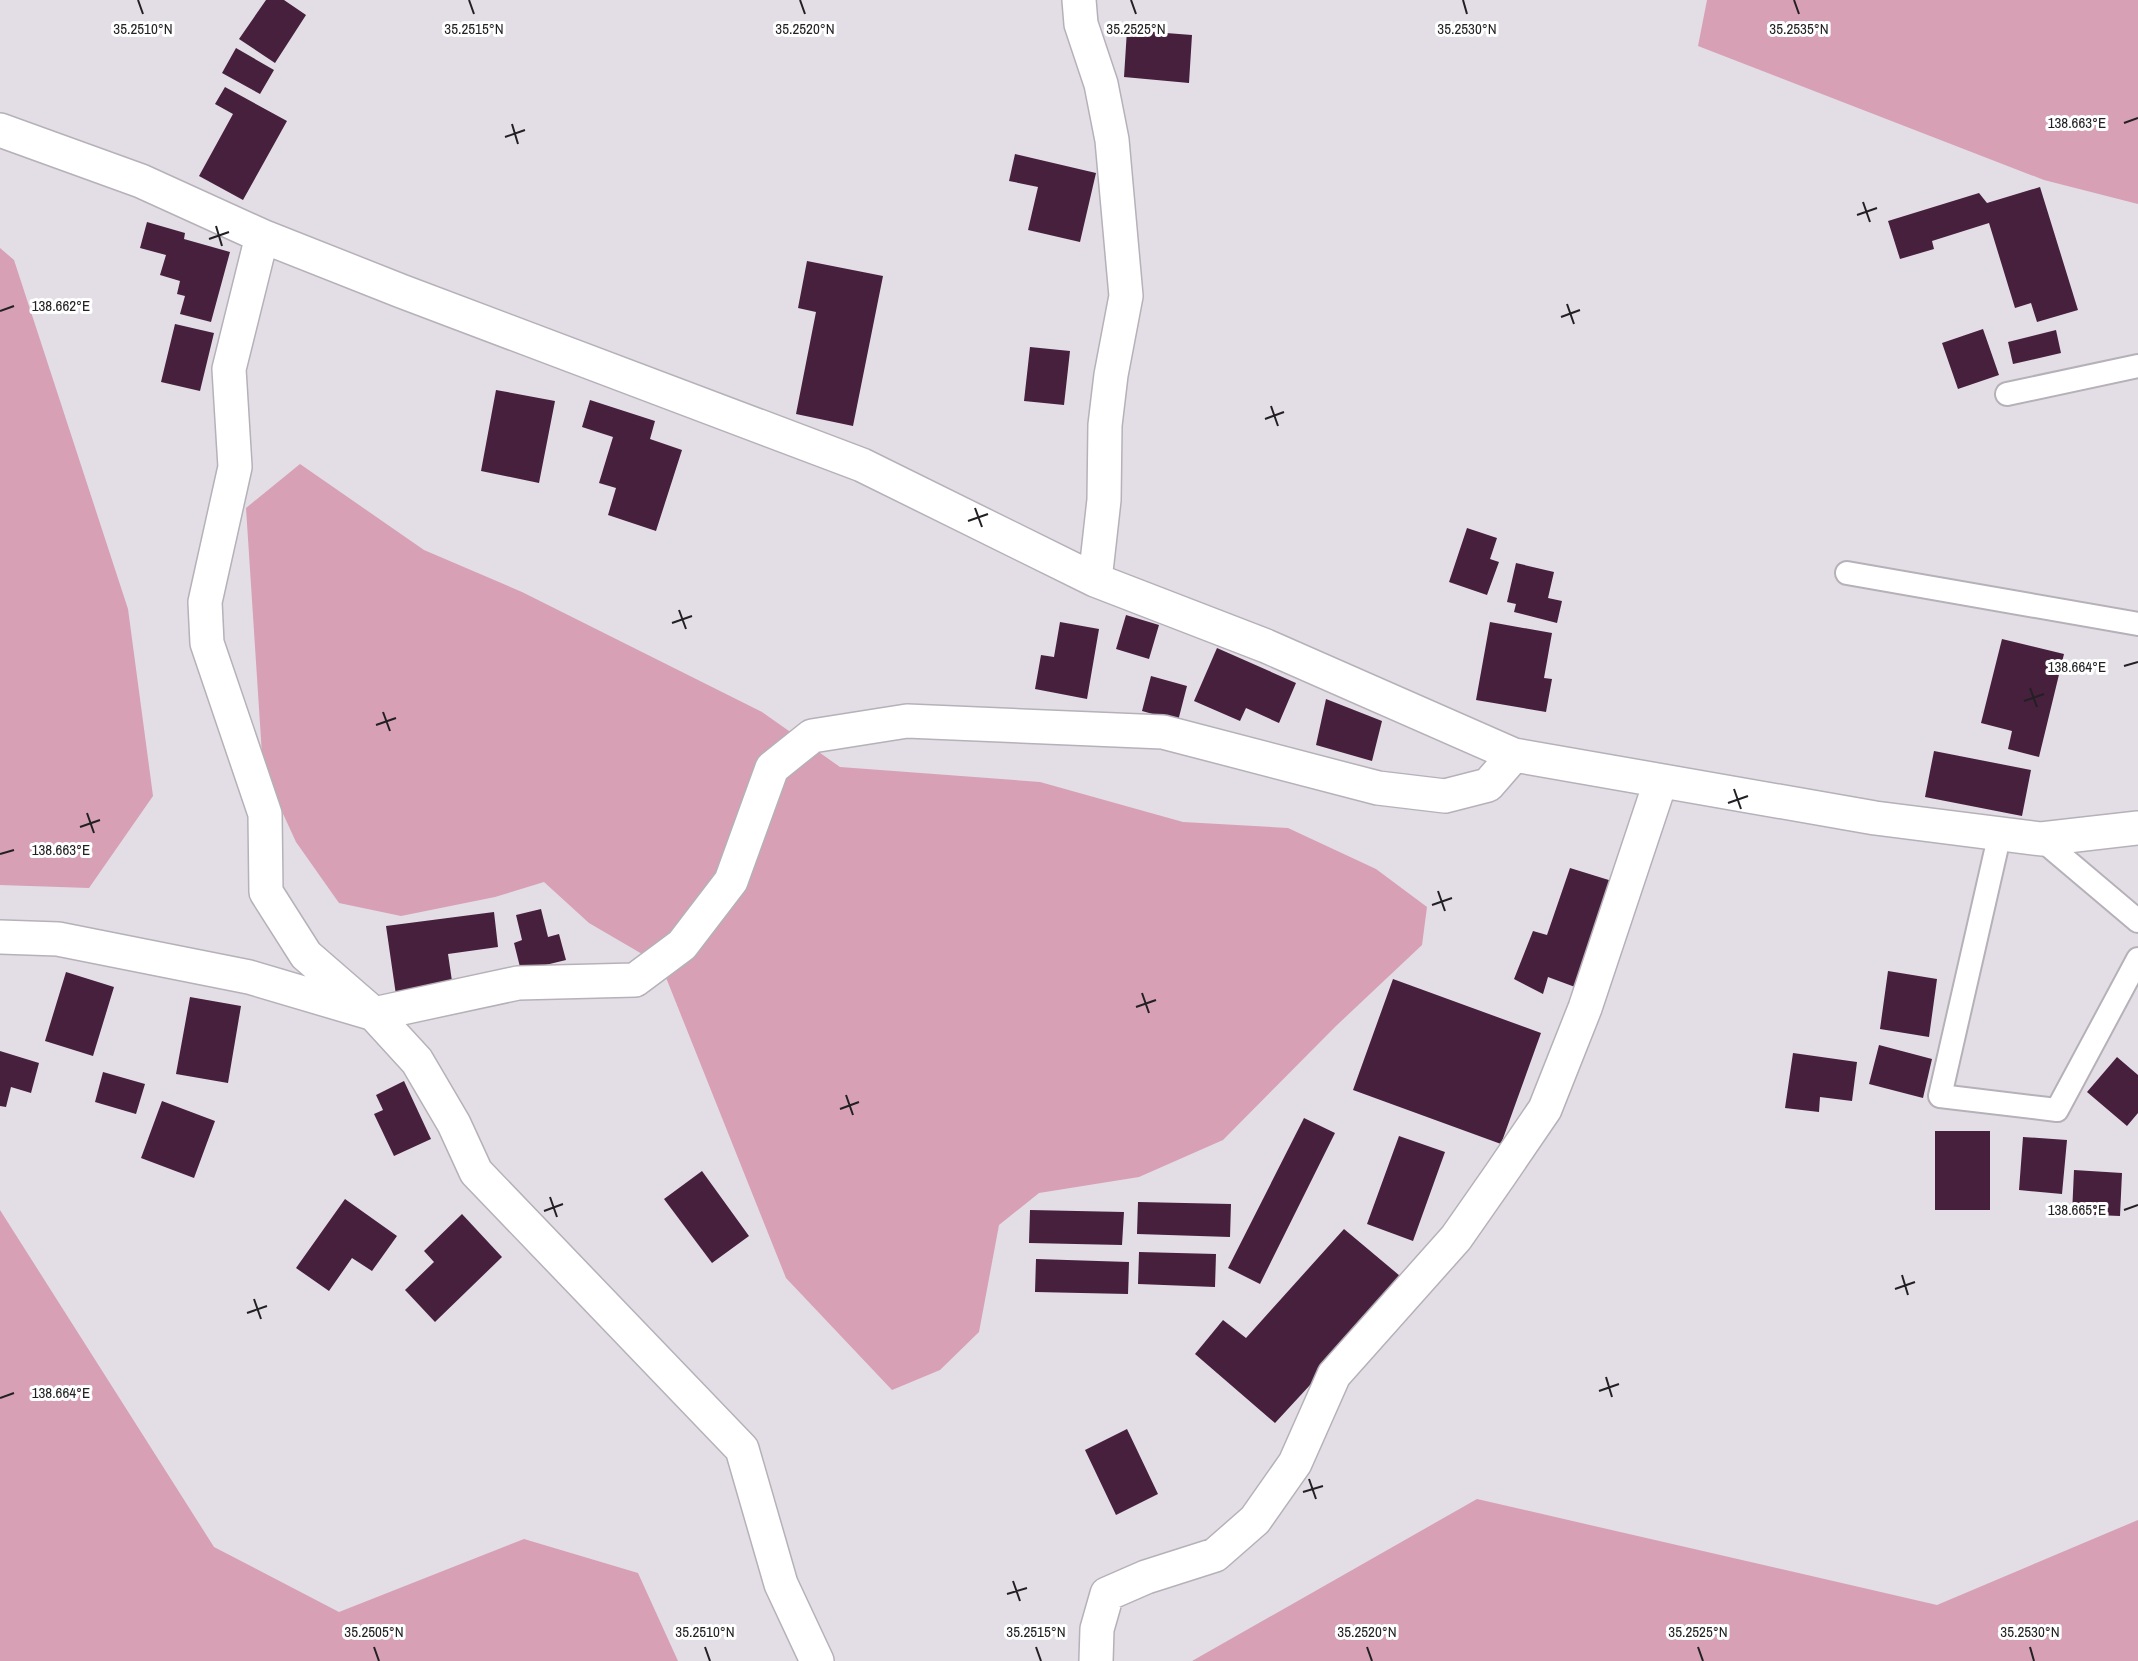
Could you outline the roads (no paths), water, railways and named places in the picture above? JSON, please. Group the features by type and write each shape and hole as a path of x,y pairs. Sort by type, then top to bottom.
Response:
{"street":[{"path":"1079,0 1081,24 1101,84 1112,140 1126,296 1110,385 1106,425 1104,501 1095,580"},
{"path":"0,130 141,181 261,236 862,465 1095,580 1266,646 1514,755 1660,783 1875,818 2041,838 2138,828"},
{"path":"261,236 228,369 235,467 205,602 207,643 264,814 266,892 306,955 374,1014 417,1061 454,1124 476,1173 741,1449 781,1584 817,1661"},
{"path":"0,937 58,939 249,977 374,1014 518,983 635,980 682,945 731,881 772,768 812,736 907,722 1163,732 1378,788 1445,796 1488,785 1514,755"},
{"path":"1096,1661 1097,1629 1107,1594 1146,1576 1215,1555 1255,1520 1295,1463 1334,1375 1456,1238 1545,1109 1585,1008 1660,783"}],"lane":[{"path":"2007,394 2138,366"},
{"path":"1847,573 2138,624"},
{"path":"2000,833 1940,1096 2057,1110 2138,959"},
{"path":"2041,838 2138,921"}]}
